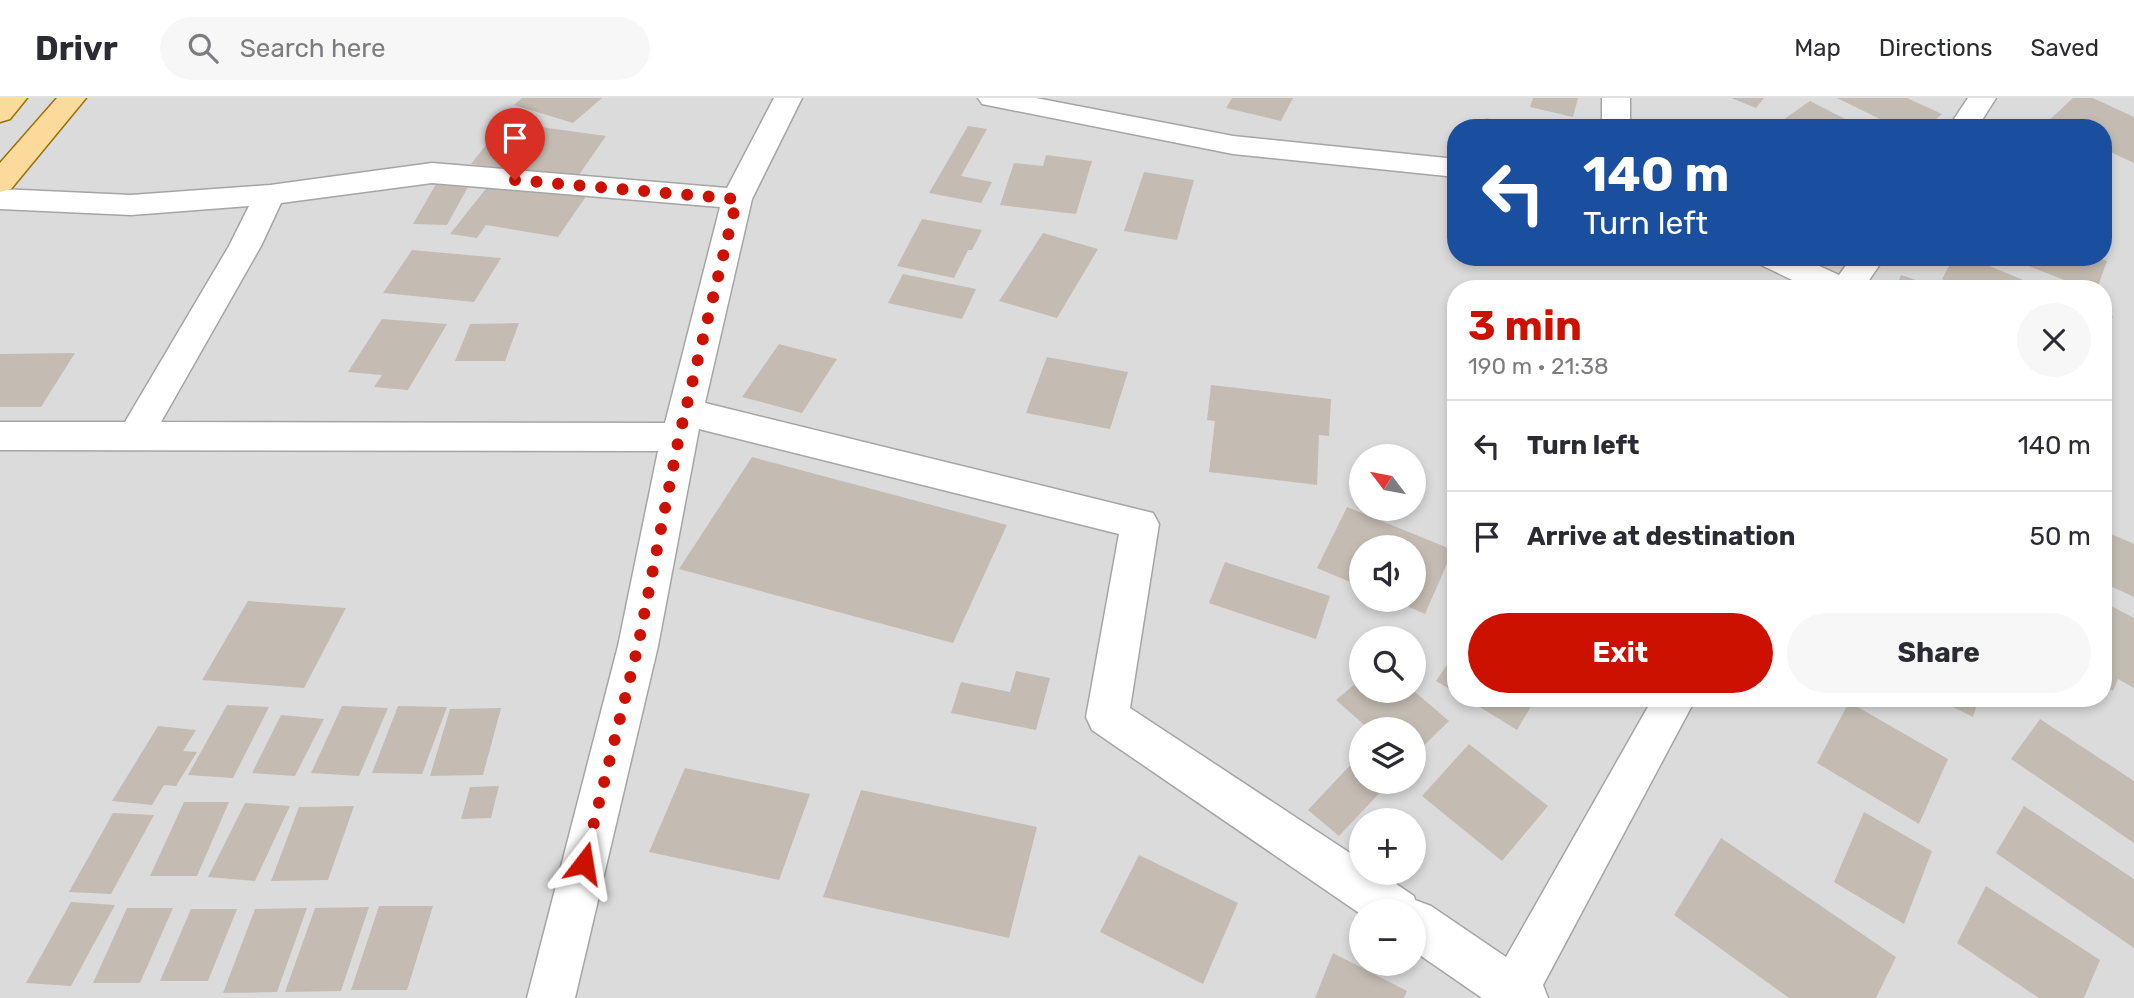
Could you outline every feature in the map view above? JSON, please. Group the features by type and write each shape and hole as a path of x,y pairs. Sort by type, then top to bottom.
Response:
{"main road":[{"path":"0,113 13,98"},
{"path":"0,182 72,98"}],"street":[{"path":"551,998 638,646 682,425 737,199 788,98"},
{"path":"992,98 1233,145 1447,167"},
{"path":"1616,98 1616,119"},
{"path":"1968,119 1982,98"},
{"path":"0,199 131,205 270,195 432,173 737,199"},
{"path":"135,436 245,246 270,195"},
{"path":"1791,266 1821,280"},
{"path":"0,436 135,436 682,425 1140,524 1107,717 1378,899"},
{"path":"1426,931 1516,995 1670,707"}],"shaded area":[{"path":"0,98 2134,98 2134,998 0,998"}],"building":[{"path":"522,98 602,98 573,123 514,105"},
{"path":"1232,98 1293,98 1281,121 1226,108"},
{"path":"1533,98 1578,98 1573,117 1530,107"},
{"path":"1731,98 1764,98 1756,108"},
{"path":"1837,98 1907,98 1942,114 1936,119 1880,119"},
{"path":"2073,98 2093,98 2134,117 2134,163 2112,153 2112,119 2050,119"},
{"path":"1810,101 1845,119 1784,119"},
{"path":"504,122 606,136 576,179 471,164"},
{"path":"968,126 987,129 961,176 992,182 981,203 929,193"},
{"path":"1046,155 1092,161 1076,214 1000,205 1014,163 1043,166"},
{"path":"1144,172 1194,180 1177,240 1124,231"},
{"path":"492,181 587,195 558,237 486,225 477,238 450,234"},
{"path":"436,184 469,185 447,225 413,224"},
{"path":"922,219 982,230 954,278 897,266"},
{"path":"1043,233 1098,249 1057,318 999,301"},
{"path":"412,250 501,258 474,302 383,293"},
{"path":"1949,266 1990,266 2023,280 1944,280 1942,279"},
{"path":"2029,266 2105,266 2100,280 2064,280"},
{"path":"903,274 976,289 962,319 888,303"},
{"path":"1901,275 1916,280 1899,280"},
{"path":"382,319 447,324 408,390 374,387 382,375 348,372"},
{"path":"519,323 505,361 455,361 470,324"},
{"path":"779,344 837,359 802,413 742,397"},
{"path":"75,353 41,407 0,407 0,354"},
{"path":"1047,357 1128,372 1110,429 1026,413"},
{"path":"1211,385 1331,399 1329,436 1319,435 1317,485 1209,472 1215,421 1207,420"},
{"path":"752,457 1007,525 953,643 679,569"},
{"path":"1347,507 1349,522 1384,522 1416,535 1349,535 1349,582 1317,568"},
{"path":"2112,534 2134,544 2134,597 2112,587"},
{"path":"1426,539 1447,548 1447,564 1426,612"},
{"path":"1225,562 1330,596 1316,639 1209,603"},
{"path":"248,601 346,608 304,688 202,680"},
{"path":"2112,606 2134,618 2134,688 2118,679 2113,691"},
{"path":"1447,664 1447,688 1436,681"},
{"path":"1016,671 1050,678 1036,730 951,713 961,682 1010,692"},
{"path":"1349,689 1349,703 1426,701 1449,721 1426,743 1426,717 1355,717 1336,700"},
{"path":"227,705 269,707 233,778 188,775"},
{"path":"342,706 388,708 359,776 311,773"},
{"path":"398,706 447,707 422,774 372,773"},
{"path":"1480,707 1531,707 1517,730"},
{"path":"1846,707 1858,707 1948,759 1919,824 1817,763"},
{"path":"1953,707 1976,707 1973,717"},
{"path":"501,708 483,775 430,776 450,709"},
{"path":"281,715 324,719 295,776 252,773"},
{"path":"2040,719 2134,781 2134,843 2011,759"},
{"path":"158,726 196,730 183,751 197,752 176,786 164,785 152,805 112,801"},
{"path":"1469,744 1548,806 1502,861 1422,796"},
{"path":"1349,766 1349,794 1379,794 1365,808 1349,808 1349,825 1339,836 1308,810"},
{"path":"685,768 810,794 779,880 649,852"},
{"path":"499,786 491,818 461,819 470,787"},
{"path":"861,790 1037,827 1009,938 823,897"},
{"path":"184,802 229,802 197,876 150,876"},
{"path":"245,803 290,806 255,881 208,877"},
{"path":"354,806 328,880 271,881 299,807"},
{"path":"2024,806 2134,879 2134,948 1996,853"},
{"path":"1864,812 1932,851 1904,924 1834,882"},
{"path":"113,813 154,815 111,894 69,892"},
{"path":"1721,838 1896,957 1876,998 1789,998 1674,915"},
{"path":"1139,855 1238,903 1203,984 1100,932"},
{"path":"1986,886 2100,960 2084,998 2039,998 1957,943"},
{"path":"71,902 115,905 71,986 26,983"},
{"path":"379,906 433,906 407,990 351,990"},
{"path":"369,907 341,991 285,992 315,908"},
{"path":"127,908 173,908 140,983 93,983"},
{"path":"307,908 277,992 223,993 255,909"},
{"path":"191,909 237,909 208,981 160,981"},
{"path":"1333,953 1349,961 1349,976 1378,976 1407,991 1404,998 1315,998"}],"route":[{"path":"515,180 737,199 679,437 638,646 584,863"}]}
